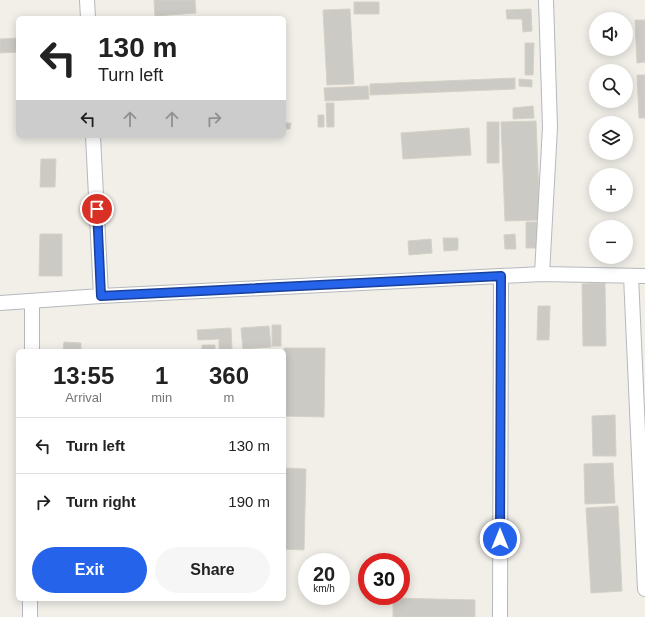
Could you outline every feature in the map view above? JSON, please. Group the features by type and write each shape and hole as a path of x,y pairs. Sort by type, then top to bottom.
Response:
{"street":[{"path":"87,0 88,16"},
{"path":"542,274 550,127 546,0"},
{"path":"93,138 101,296"},
{"path":"0,303 101,296 542,274 645,276"},
{"path":"500,617 501,276"},
{"path":"630,276 645,589"},
{"path":"32,301 32,349"},
{"path":"30,601 30,617"}],"building":[{"path":"154,0 195,0 196,13 155,16"},
{"path":"354,2 379,2 379,14 354,14"},
{"path":"350,9 354,84 327,85 323,10"},
{"path":"531,9 532,31 523,32 522,19 507,19 506,10"},
{"path":"635,20 645,20 645,62 637,63"},
{"path":"16,38 16,52 0,53 0,39"},
{"path":"525,43 534,43 533,75 525,75"},
{"path":"637,75 645,75 645,118 639,118"},
{"path":"515,78 515,89 370,95 370,84"},
{"path":"519,79 532,80 532,87 519,86"},
{"path":"368,86 369,99 325,101 324,88"},
{"path":"326,103 334,103 334,127 327,127"},
{"path":"533,106 534,118 513,119 513,108"},
{"path":"318,115 324,115 324,127 318,127"},
{"path":"536,121 540,220 505,221 501,122"},
{"path":"487,122 499,122 499,163 487,163"},
{"path":"286,123 291,123 290,129 286,129"},
{"path":"469,128 471,155 403,159 401,133"},
{"path":"41,159 56,159 55,187 40,187"},
{"path":"526,222 540,222 540,248 526,248"},
{"path":"40,234 62,234 62,276 39,276"},
{"path":"515,234 516,249 505,249 504,235"},
{"path":"443,238 458,238 458,250 444,251"},
{"path":"431,239 432,253 409,255 408,241"},
{"path":"605,283 606,346 583,346 582,284"},
{"path":"538,306 550,306 549,340 537,340"},
{"path":"272,325 281,325 281,346 272,346"},
{"path":"269,326 271,347 243,349 241,328"},
{"path":"231,328 232,349 219,349 219,339 198,340 197,330"},
{"path":"64,342 81,343 81,349 63,349"},
{"path":"202,345 215,345 215,349 202,349"},
{"path":"325,348 324,417 286,416 286,349 284,349"},
{"path":"615,415 616,456 593,456 592,416"},
{"path":"613,463 615,503 585,504 584,464"},
{"path":"286,468 306,469 304,550 286,549"},
{"path":"618,506 622,591 591,593 586,508"},
{"path":"410,598 475,600 475,617 393,617 393,605 410,605"}],"route":[{"path":"97,209 101,296 501,276 500,539"}]}
